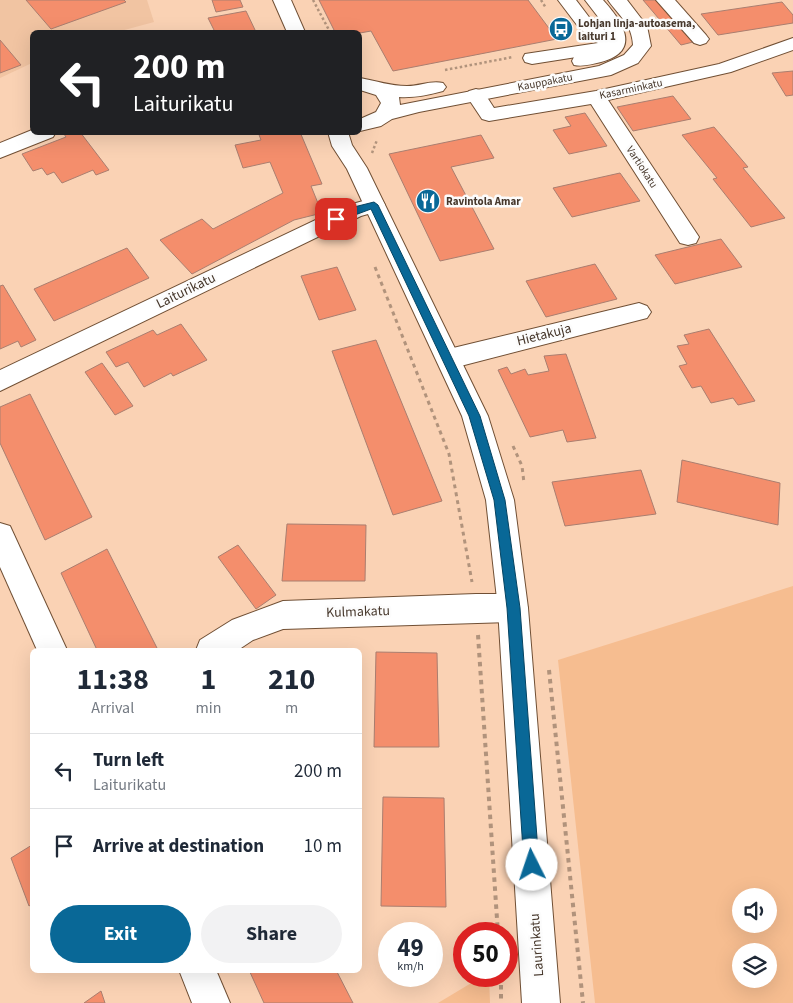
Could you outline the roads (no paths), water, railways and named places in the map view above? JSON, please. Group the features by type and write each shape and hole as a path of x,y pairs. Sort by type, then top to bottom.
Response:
{"main road":[{"path":"282,0 295,30"},
{"path":"567,0 586,25 614,46 618,38 618,30 594,0"},
{"name":"Kauppakatu","path":"364,124 387,114 419,106 604,70 631,59 642,46 641,30 630,13 617,0"},
{"path":"665,0 700,39"},
{"name":"Kasarminkatu","path":"476,96 488,115 596,96 724,68 793,44"},
{"name":"Kauppakatu","path":"362,84 377,87 385,91 410,92 531,56 602,56 614,46"},
{"path":"385,91 392,102 387,114"},
{"name":"Vartiokatu","path":"596,96 688,237"},
{"path":"357,168 364,124"},
{"path":"0,151 39,135"},
{"name":"Laurinkatu","path":"339,135 342,146 357,168 475,416 500,500 514,608 541,1003"},
{"name":"Laiturikatu","path":"0,381 353,211 374,205"},
{"name":"Hietakuja","path":"449,359 639,312"},
{"path":"0,535 51,648"},
{"name":"Kulmakatu","path":"215,648 243,630 282,615 514,608"},
{"path":"198,973 211,1003"}],"place":[{"name":"Lohjan linja-autoasema, laituri 1","path":"561,29"},
{"name":"Ravintola Amar","path":"428,201"}]}
